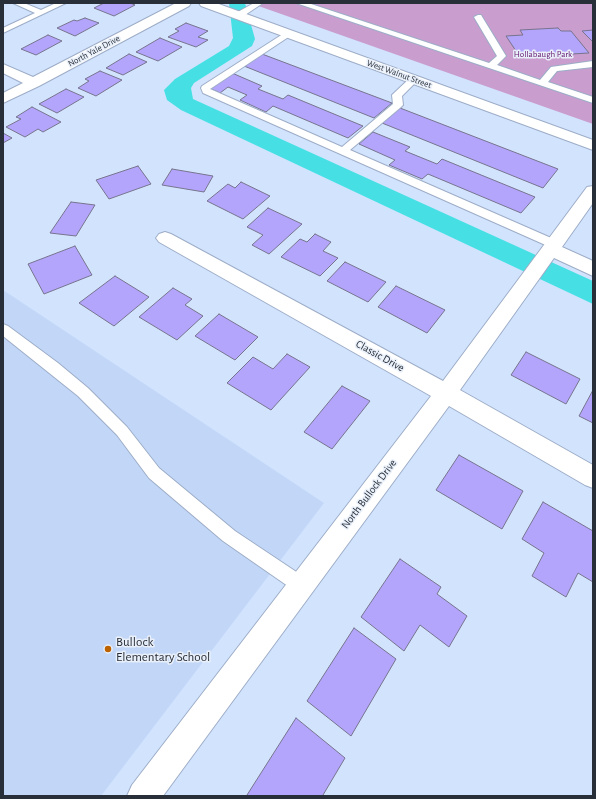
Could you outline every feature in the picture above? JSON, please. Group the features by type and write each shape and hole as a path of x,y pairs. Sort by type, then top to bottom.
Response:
{"street":[{"name":"North Yale Drive","path":"3,99 185,3"},
{"name":"West Walnut Street","path":"205,3 413,80 593,144"},
{"path":"3,68 34,83"},
{"name":"North Bullock Drive","path":"143,796 446,393 593,191"},
{"name":"Classic Drive","path":"165,238 446,393 593,477"},
{"path":"551,249 593,269"}],"lane":[{"path":"17,3 41,13"},
{"path":"3,31 62,3"},
{"path":"238,15 259,3"},
{"path":"304,4 593,100"},
{"path":"478,17 502,56 491,66"},
{"path":"289,34 205,88 206,92 342,152 551,249"},
{"path":"542,83 554,69 593,64"},
{"path":"342,152 398,104 397,95 413,80"},
{"path":"3,329 53,366 83,392 122,431 154,473 229,536 301,585"}],"shaded area":[{"path":"229,3 245,3 255,39 252,46 194,83 191,88 193,99 593,281 593,304 181,110 167,100 164,90 175,79 229,46 233,38"},
{"name":"Bullock Elementary School","path":"3,290 324,503 101,796 3,796"}],"green space":[{"name":"Hollabaugh Park","path":"250,3 593,3 593,124"}],"building":[{"path":"104,3 130,3 135,5 114,16 94,8"},
{"path":"85,18 99,23 75,36 57,28 74,20 77,21"},
{"path":"186,23 208,31 198,37 208,40 196,47 168,37 179,31 175,29"},
{"path":"558,28 561,31 571,31 589,53 520,57 506,36 523,35 520,30"},
{"path":"593,30 593,42 582,31"},
{"path":"48,35 62,41 36,55 21,49"},
{"path":"160,38 182,47 158,61 136,52"},
{"path":"129,54 147,62 123,75 106,68"},
{"path":"262,54 392,103 374,118 244,66"},
{"path":"100,71 122,80 96,96 78,88 89,81 85,79"},
{"path":"232,73 262,86 258,89 283,99 288,95 363,126 348,138 273,106 266,112 240,100 247,95 228,87 220,93 209,88"},
{"path":"66,89 84,97 57,113 39,104"},
{"path":"32,107 61,122 43,132 38,129 25,137 6,127 21,119 16,117"},
{"path":"400,108 558,169 543,188 382,123"},
{"path":"373,132 410,147 405,151 437,164 442,159 535,197 521,213 428,174 422,179 389,165 395,160 359,144"},
{"path":"3,133 12,138 3,143"},
{"path":"138,166 151,184 109,199 96,180"},
{"path":"172,169 213,176 204,192 162,185"},
{"path":"241,182 270,196 243,219 207,201 228,184 235,188"},
{"path":"71,202 95,205 76,236 50,233"},
{"path":"268,208 302,224 269,254 252,245 263,235 247,227"},
{"path":"315,234 331,242 323,251 338,258 320,276 281,257 300,239 307,242"},
{"path":"75,246 92,275 44,294 28,264"},
{"path":"345,262 386,282 368,302 327,281"},
{"path":"115,276 149,297 114,326 79,303"},
{"path":"396,286 445,310 427,333 378,307"},
{"path":"173,288 192,299 185,305 203,316 177,340 139,317"},
{"path":"219,314 258,337 235,360 195,336"},
{"path":"526,352 580,379 566,404 511,375"},
{"path":"287,354 310,367 271,410 227,383 253,357 273,369"},
{"path":"342,386 370,401 332,449 304,432"},
{"path":"593,390 593,423 579,416"},
{"path":"459,455 523,491 502,529 436,490"},
{"path":"543,502 593,531 593,582 578,573 566,597 532,576 544,553 522,539"},
{"path":"400,559 441,587 437,594 467,616 449,647 420,625 404,651 361,617"},
{"path":"354,628 396,659 351,736 307,701"},
{"path":"296,718 345,758 323,795 324,796 248,796 247,795"}],"place":[{"name":"Bullock Elementary School","path":"108,649"}]}
